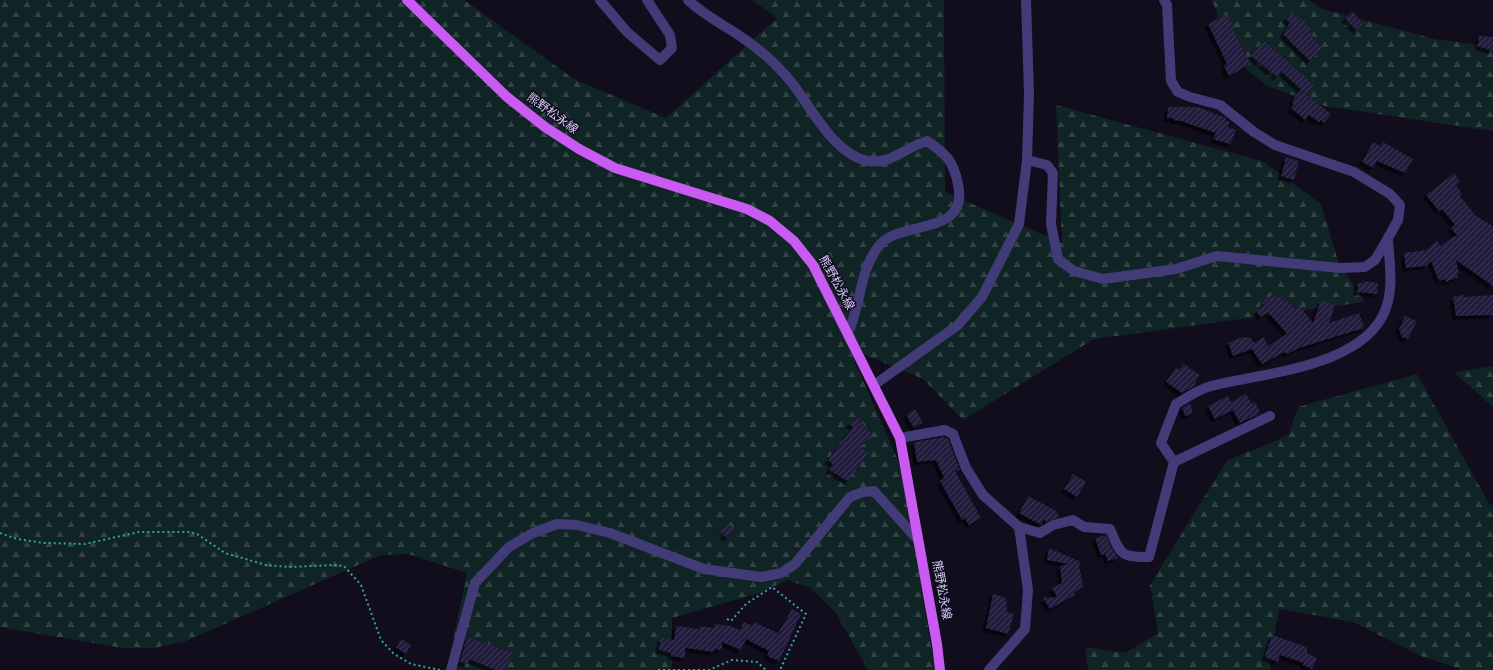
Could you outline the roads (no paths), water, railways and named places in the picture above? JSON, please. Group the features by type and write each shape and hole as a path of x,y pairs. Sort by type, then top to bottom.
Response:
{"main road":[{"name":"熊野松永線","path":"407,0 507,97 545,127 578,149 615,168 747,209 770,221 794,241 813,265 900,438 937,644 940,670"}],"street":[{"path":"600,0 627,32 660,60 672,48 670,36 647,0"},
{"path":"688,0 701,12 738,34 769,59 792,82 825,132 853,155 867,161 878,162 896,157 914,144 927,141 945,153 955,172 960,194 958,204 952,214 943,221 885,240 878,247 861,286 855,318 848,332"},
{"path":"874,385 958,325 982,298 1019,224 1027,160 1029,93 1026,0"},
{"path":"1027,160 1047,164 1053,173 1051,224 1058,259 1074,271 1103,279 1176,269 1217,256 1340,268 1365,267 1376,260 1398,220 1400,205 1390,194 1354,172 1275,144 1254,132 1220,105 1190,97 1178,92 1171,81 1167,5 1164,0"},
{"path":"900,438 945,430 953,434 966,468 983,495 1019,527 1040,533 1053,525 1073,520 1084,527 1110,529 1120,551 1132,558 1149,557 1174,462 1161,443 1176,404 1209,386 1306,365 1349,349 1363,340 1382,319 1387,306 1391,282 1388,238"},
{"path":"1174,462 1270,416"},
{"path":"452,670 475,583 509,547 533,533 557,524 577,525 610,533 704,569 761,577 781,573 796,564 850,497 863,492 874,491 918,540"},
{"path":"989,670 1025,628 1028,590 1019,527"}]}
